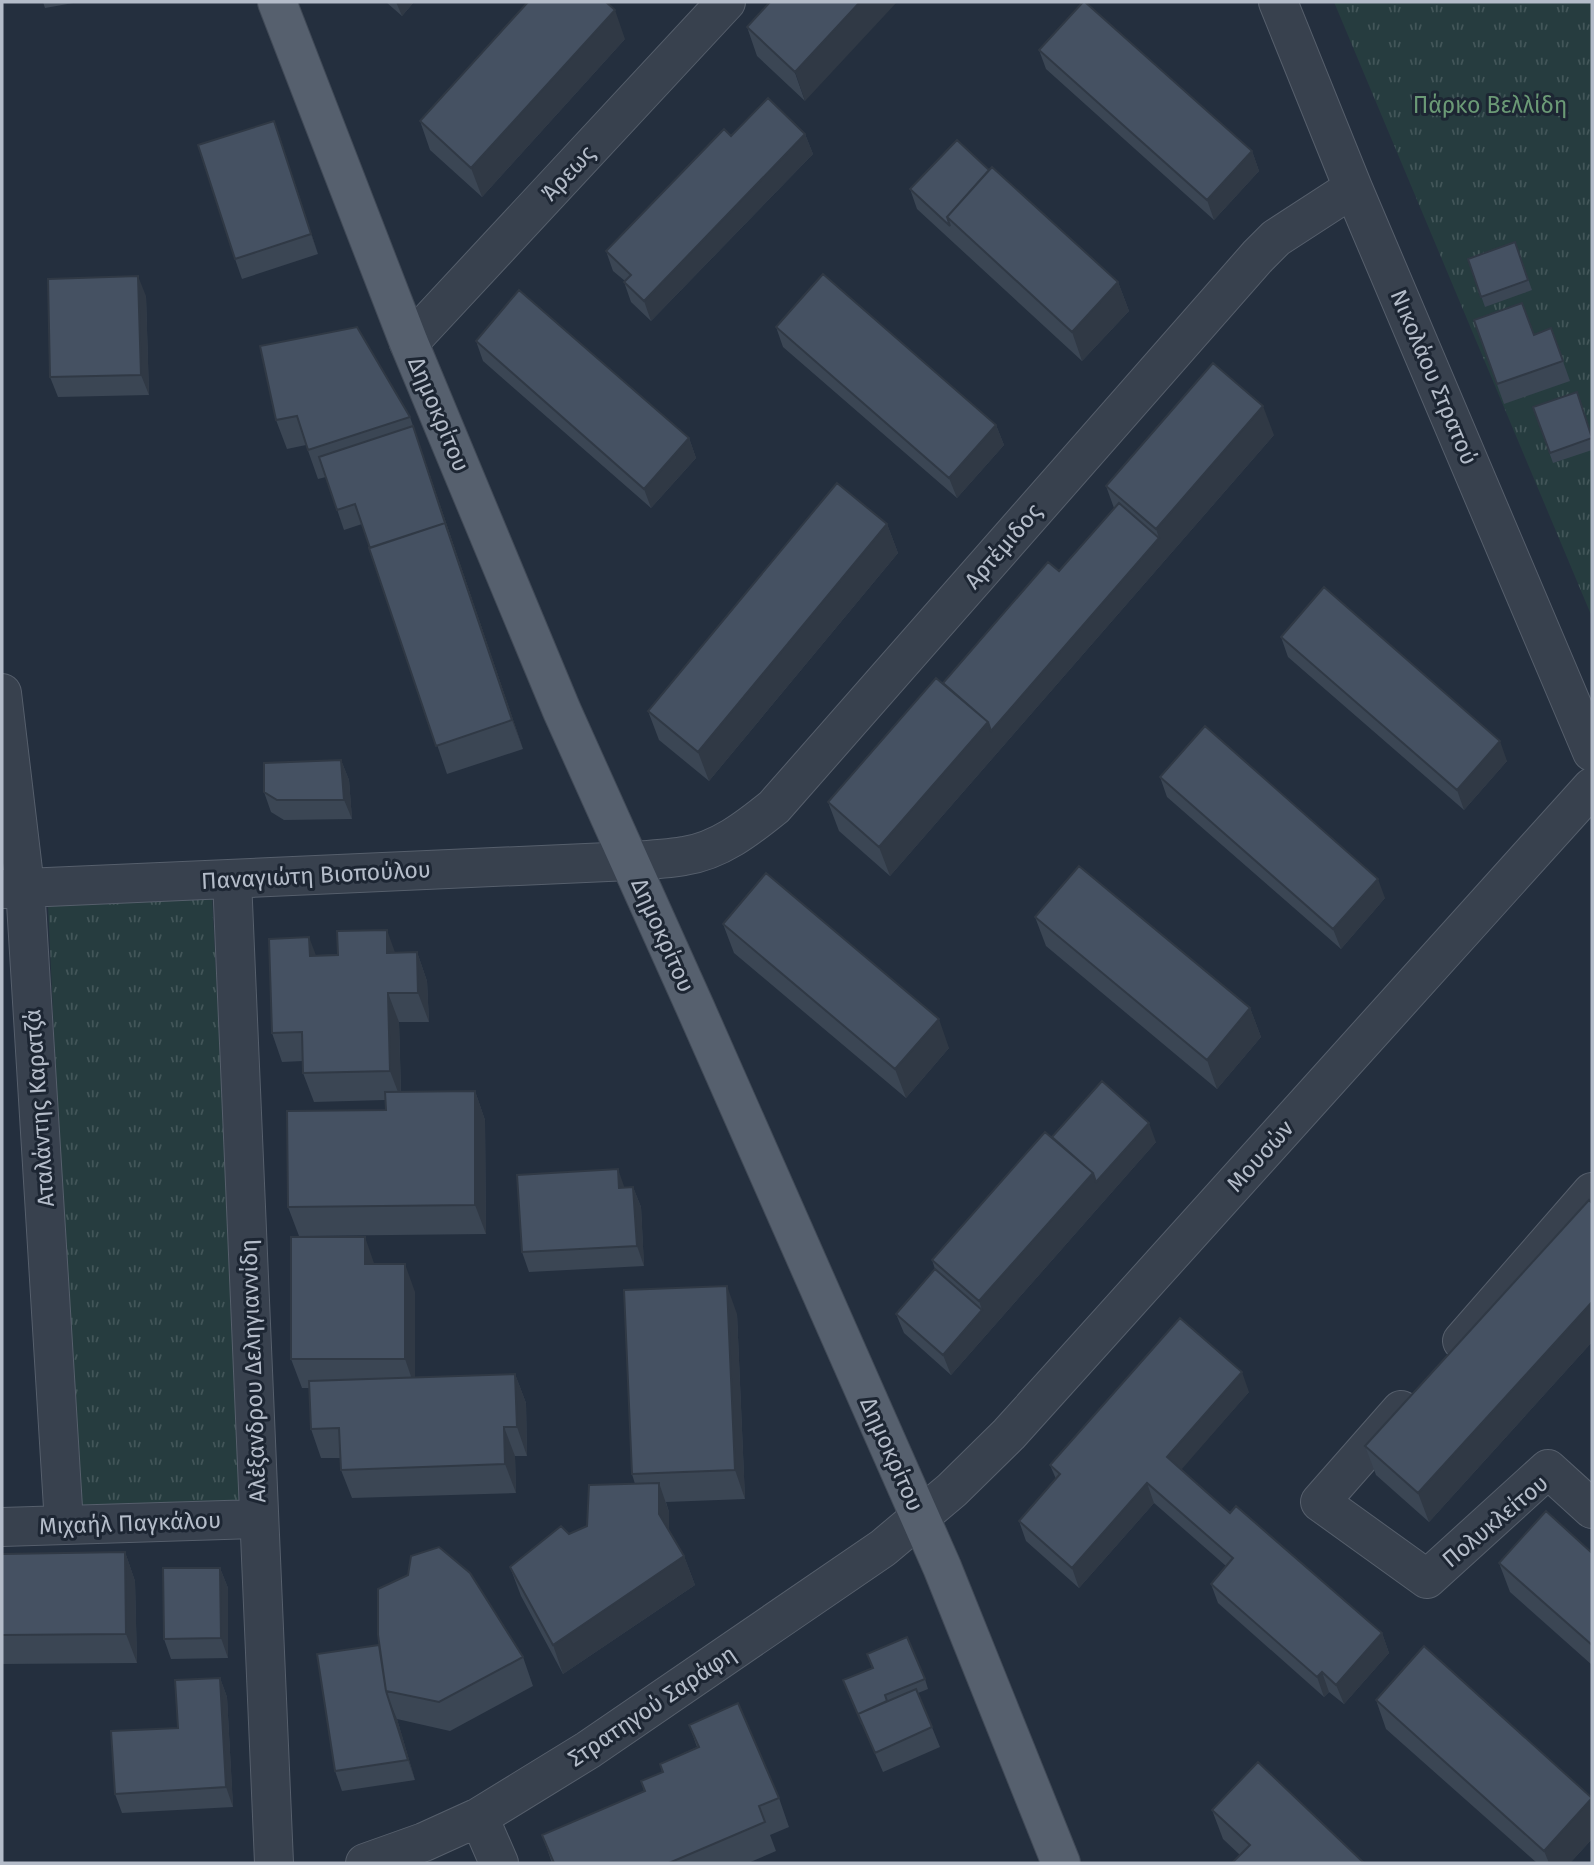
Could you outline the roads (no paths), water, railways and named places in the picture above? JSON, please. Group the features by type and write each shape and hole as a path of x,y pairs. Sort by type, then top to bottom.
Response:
{"main road":[{"name":"Δημοκρίτου","path":"277,2 409,343 562,711 959,1607 1061,1863"}],"street":[{"name":"Άρεως","path":"409,343 726,2"},
{"name":"Νικολάου Στρατού","path":"1278,2 1353,188 1592,752"},
{"name":"Αρτέμιδος","path":"630,861 701,852 721,844 751,826 774,807 1258,256 1276,238 1353,188"},
{"name":"Αταλάντης Καρατζά","path":"2,693 13,888 64,1524"},
{"name":"Μουσών","path":"920,1517 1009,1434 1592,788"},
{"name":"Παναγιώτη Βιοπούλου","path":"13,888 630,861"},
{"name":"Αλέξανδρου Δεληγιαννίδη","path":"232,880 274,1863"},
{"name":"Πολυκλείτου","path":"1592,1192 1320,1502 1427,1579 1548,1469 1592,1509"},
{"name":"Στρατηγού Σαράφη","path":"365,1863 424,1842 479,1817 588,1750 848,1573 920,1517"},
{"name":"Μιχαήλ Παγκάλου","path":"2,1527 259,1519"},
{"path":"479,1817 499,1863"}],"park label":[{"name":"Πάρκο Βελλίδη","path":"1490,105"}]}
